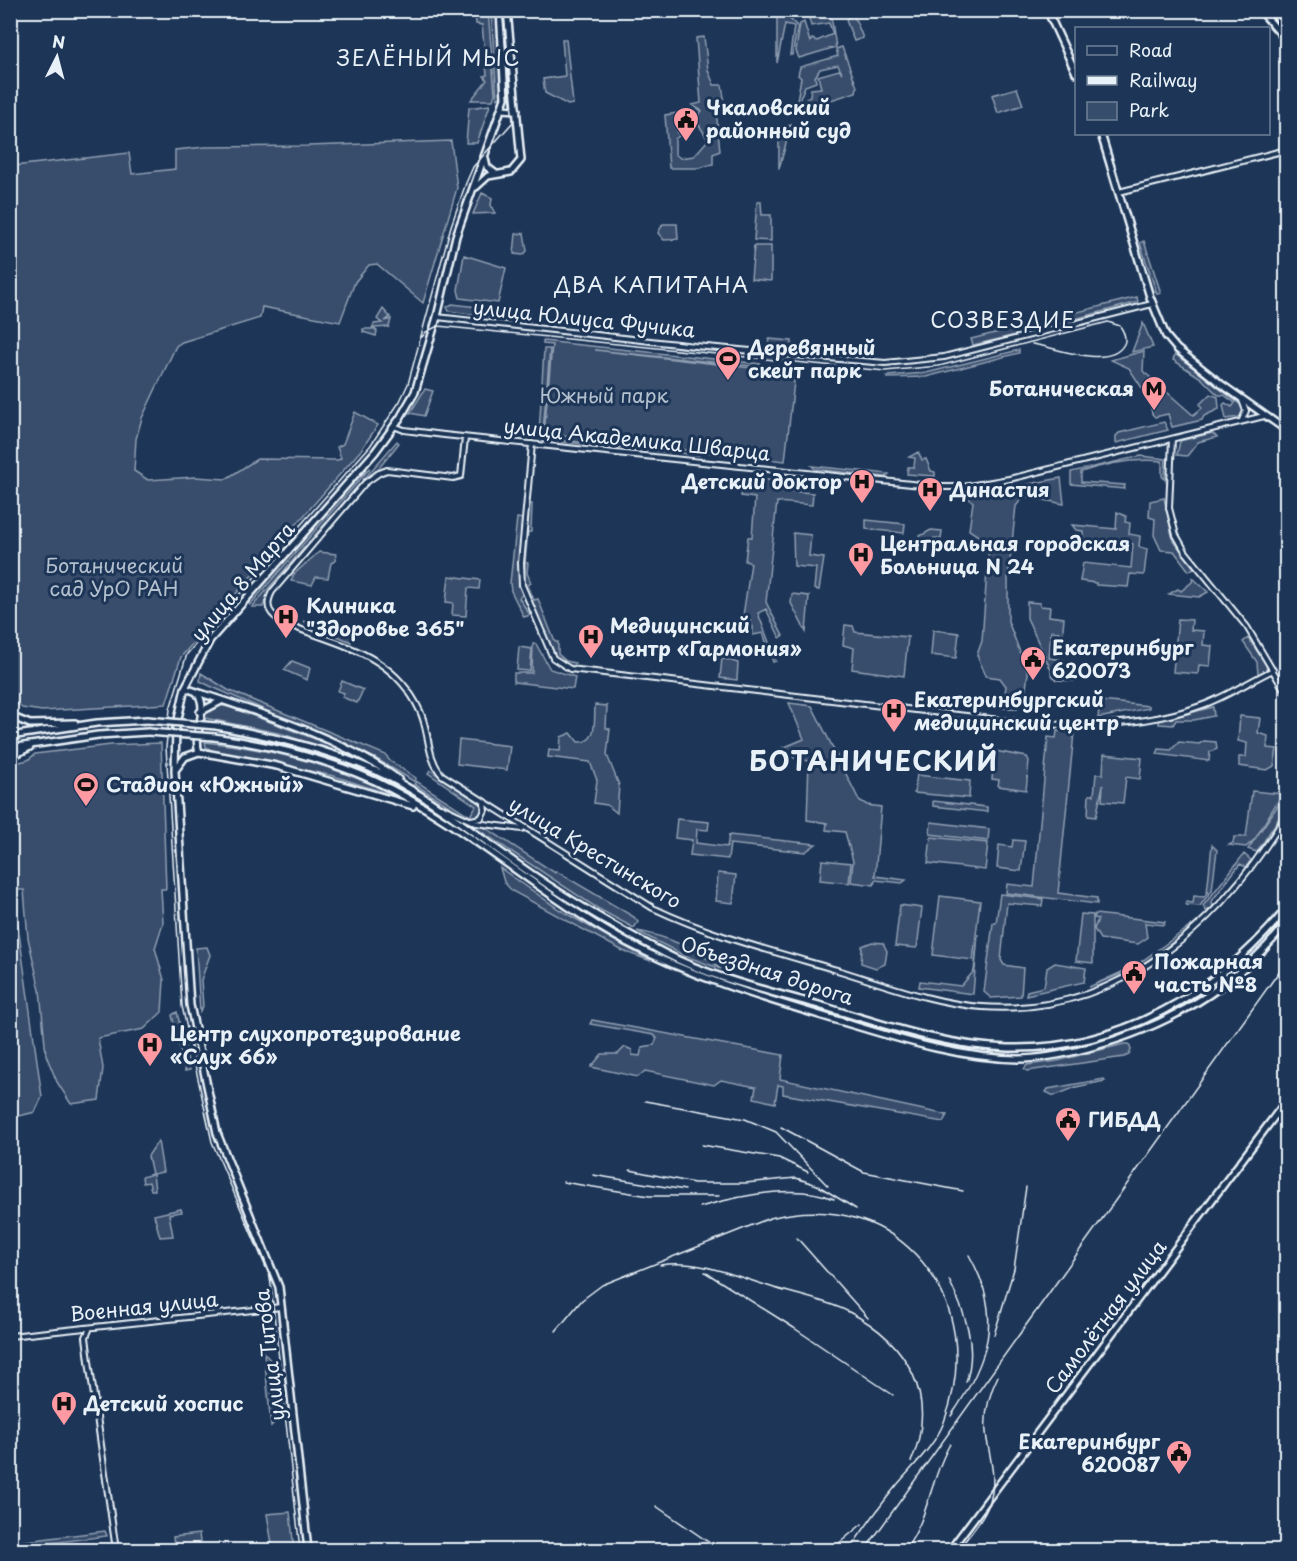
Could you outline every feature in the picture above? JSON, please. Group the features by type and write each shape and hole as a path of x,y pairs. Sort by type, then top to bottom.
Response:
{"main road":[{"name":"улица 8 Марта","path":"209,1095 189,994 175,771 176,729 185,688 210,640 344,488 394,426 414,392 437,317 452,252 505,98 506,80 500,10"},
{"name":"улица 8 Марта","path":"469,199 480,181 492,175 500,175 516,169 521,160 507,10"},
{"path":"1047,10 1075,69"},
{"path":"1260,10 1287,40"},
{"path":"1271,10 1287,27"},
{"path":"501,109 517,110"},
{"path":"1101,135 1152,304 1161,328 1170,343 1241,399 1287,430"},
{"path":"485,157 487,167 493,173 500,175"},
{"path":"185,688 222,700 351,752 384,769 417,792"},
{"path":"196,692 201,697 197,742 199,752"},
{"path":"200,713 222,700"},
{"path":"10,716 30,724 97,723"},
{"name":"Объездная дорога","path":"97,723 147,720 216,726 272,736 329,753 378,772 417,792 563,894 676,959 759,987 877,1022 941,1038 997,1047 1051,1045 1093,1037 1126,1027 1180,1003 1228,971 1264,936 1287,909"},
{"path":"10,736 97,723"},
{"name":"Объездная дорога","path":"37,743 98,735 148,732 214,737 268,747 344,770 375,781 429,812 568,909 676,968 722,986 917,1044 994,1057 1019,1059 1067,1053 1110,1042 1163,1022 1198,1004 1235,977 1255,960 1287,924"},
{"path":"10,748 37,743"},
{"path":"10,757 37,743"},
{"path":"175,771 181,760 199,752 288,769 374,792 429,812"},
{"name":"улица Титова","path":"209,1095 222,1148 278,1281 308,1551"},
{"name":"Самолётная улица","path":"950,1551 1287,1101"}],"street":[{"path":"1118,192 1287,150"},
{"name":"улица Юлиуса Фучика","path":"437,317 695,346 885,363 944,357 1152,304"},
{"path":"1239,423 1246,411 1241,399"},
{"name":"улица Академика Шварца","path":"394,426 404,430 465,438 940,487 974,485 1009,479 1264,416"},
{"name":"улица Крестинского","path":"465,438 461,476 453,478 387,470 365,483 277,585 268,599 273,616 284,623 381,661 399,679 420,712 428,732 432,764 442,776 653,908 690,926 910,992 958,1004 1028,1006 1084,994 1134,974 1152,962 1209,918 1287,815"},
{"path":"1172,439 1169,508 1176,535 1185,551 1247,627 1287,693"},
{"path":"532,444 521,580 547,647 562,666 607,675 1017,722 1086,727 1129,721 1201,706 1273,670"},
{"path":"468,820 479,820 483,815 485,807 481,801"},
{"path":"433,803 468,820 526,830"},
{"name":"Военная улица","path":"10,1336 281,1307"},
{"path":"89,1329 86,1337 116,1551"}],"green space":[{"path":"475,11 488,11 495,94 493,100 471,100 487,80 484,76 487,75 482,25 476,24"},
{"path":"491,11 496,11 503,88 502,96 497,99"},
{"path":"846,11 852,11 863,38 854,41 846,20 849,16"},
{"path":"785,14 798,27 792,55 790,55 794,26 785,24 777,63 777,17"},
{"path":"815,14 831,16 836,47 799,58 796,51 800,24 804,22 810,42 812,39 817,41 833,34 829,23 811,26 809,18"},
{"path":"704,37 708,70 714,85 722,85 724,98 715,99 720,151 713,154 713,164 699,168 669,168 665,115 684,112 685,122 676,125 679,136 675,139 675,154 680,158 694,156 708,140 695,118 702,111 692,105 701,103 696,38"},
{"path":"562,39 566,39 573,104 568,105 545,93 543,79 565,76"},
{"path":"842,47 857,87 856,92 803,109 803,104 809,101 806,98 810,96 811,89 821,88 818,76 839,70 842,73 838,65 820,69 815,77 816,82 805,86 799,101 797,100 801,78 798,75 800,67 838,56 836,49"},
{"path":"1017,88 1023,105 998,113 992,95"},
{"path":"490,105 477,143 466,143 469,108"},
{"path":"791,125 779,169 779,129"},
{"name":"Ботанический сад УрО РАН","path":"451,141 457,188 423,303 377,264 369,265 355,282 340,322 262,307 260,318 182,342 176,346 142,418 136,439 134,471 148,480 195,477 226,479 257,459 338,460 341,458 337,447 343,444 355,412 378,425 361,450 181,657 166,704 42,711 22,708 10,697 10,187 14,166 129,153 132,174 175,169 175,150 205,147"},
{"path":"482,193 492,198 491,205 495,213 473,214"},
{"path":"757,202 761,202 762,215 771,215 771,241 754,240"},
{"path":"663,224 677,224 678,239 664,240 658,233"},
{"path":"524,233 527,251 523,255 514,254 516,234"},
{"path":"1144,241 1161,293 1157,294 1140,243"},
{"path":"754,246 771,246 771,281 751,279"},
{"path":"464,255 506,268 498,303 460,298 458,290"},
{"path":"1137,297 1138,302 1067,321 1066,315"},
{"path":"452,304 529,313 530,322 449,311 447,307"},
{"path":"383,309 390,317 385,321 391,319 389,327 373,328 377,331 376,336 363,332 363,329 372,329 374,324 382,323 377,319"},
{"path":"1143,323 1153,347 1132,352"},
{"path":"1015,328 1016,335 973,345 971,339"},
{"path":"769,339 792,341 792,348 860,355 863,352 866,356 863,358 768,349"},
{"name":"Южный парк","path":"543,341 761,364 761,367 595,350 795,373 785,461 544,434 552,345 543,344"},
{"path":"544,349 550,349 543,432 539,434"},
{"path":"1019,350 1019,353 926,377 887,378 887,376 926,373"},
{"path":"1144,351 1143,371 1193,415 1202,408 1200,404 1210,394 1218,397 1219,409 1204,416 1202,420 1172,427 1168,414 1155,417 1152,414 1150,400 1129,368 1111,360"},
{"path":"1175,354 1242,406 1243,414 1226,419 1223,405 1225,403 1232,407 1235,403 1224,395 1218,395 1201,378 1173,360"},
{"path":"425,389 433,391 424,416 410,413"},
{"path":"1164,422 1168,430 1116,443 1116,436 1119,433"},
{"path":"1212,433 1217,437 1198,442 1187,456 1177,455 1180,441"},
{"path":"545,438 700,455 542,440"},
{"path":"397,441 399,443 379,468 365,480 271,586 263,607 252,607"},
{"path":"918,452 922,460 926,459 931,471 935,472 935,476 907,474 908,467 914,467 915,458 909,457"},
{"path":"1141,456 1166,459 1165,480 1162,476 1162,461 1141,460 1111,464 1081,472 1081,482 1125,485 1124,489 1071,484 1071,472"},
{"path":"812,466 889,474 886,477 815,469"},
{"path":"370,468 250,605 248,603 359,477"},
{"path":"745,478 779,481 778,490 813,493 812,505 777,502 766,602 783,636 780,638 766,609 758,613 776,661 773,662 763,633 753,635 753,627 747,616 743,616 751,563 745,561 748,537 752,537 755,498 741,496"},
{"path":"1061,478 1064,504 1024,496 1016,506 1008,578 1008,621 1028,673 1024,704 1018,704 1017,709 1003,708 1006,686 1000,678 986,676 977,655 982,641 989,543 969,530 973,502 966,496"},
{"path":"1164,498 1173,540 1194,568 1189,571 1174,551 1161,550 1154,535 1155,519 1149,517 1150,501"},
{"path":"529,504 532,504 531,532 528,532 526,555"},
{"path":"1117,512 1126,516 1125,522 1130,523 1129,534 1140,536 1139,547 1147,549 1144,575 1130,574 1128,587 1096,585 1096,583 1080,581 1083,563 1131,568 1133,544 1083,539 1083,531 1076,530 1072,525 1116,529"},
{"path":"517,518 523,519 518,567 522,595 519,598 530,615 524,617 511,591 510,583"},
{"path":"866,520 905,524 904,533 866,529"},
{"path":"931,530 942,531 941,539 934,538 932,549 919,548 920,536"},
{"path":"793,533 811,535 809,556 824,558 819,590 814,589 816,568 794,566"},
{"path":"319,552 336,554 335,561 331,563 328,578 316,577 312,585 291,581 294,574"},
{"path":"525,562 528,563 527,573 531,583 528,585 534,600 538,599 555,642 558,642 558,654 566,661 575,663 574,667 559,661 554,655 528,596 524,581"},
{"path":"449,576 480,580 479,589 468,588 466,616 452,615 453,603 446,602"},
{"path":"1193,578 1208,592 1199,597 1169,594 1178,589 1181,591 1192,582"},
{"path":"792,594 809,596 806,632 791,603"},
{"path":"1027,602 1050,607 1049,616 1064,618 1061,649 1058,648 1059,632 1051,631 1049,658 1064,660 1063,667 1059,667 1059,675 1074,678 1074,681 1056,680 1051,674 1027,618"},
{"path":"1178,619 1192,620 1191,630 1204,631 1203,645 1212,646 1210,666 1199,665 1198,674 1173,672"},
{"path":"303,621 317,626 351,630 351,642"},
{"path":"845,625 853,626 855,632 908,637 904,676 852,669 854,648 843,645"},
{"path":"933,630 959,633 956,658 931,655"},
{"path":"1248,638 1267,665 1266,670 1258,674 1257,662 1243,642"},
{"path":"533,644 536,644 550,669 575,677 573,689 514,682 514,673 532,673"},
{"path":"519,647 532,649 530,671 517,670"},
{"path":"722,658 738,663 737,680 720,678"},
{"path":"292,661 310,668 307,680 284,670"},
{"path":"201,673 228,690 386,755 389,760 416,778 415,782 375,758 200,681"},
{"path":"342,681 363,690 357,703 342,697 344,693 338,691"},
{"path":"1100,701 1149,706 1149,708 1098,718"},
{"path":"789,703 812,706 859,800 867,805 881,807 875,876 906,880 902,883 875,880 874,885 851,882 853,861 845,832 826,830 827,823 807,820 809,761 796,759 780,749 804,739"},
{"path":"217,705 230,707 323,742 379,768 283,734 205,718 207,710"},
{"path":"595,705 607,706 606,728 610,729 607,755 619,785 617,813 607,805 594,803 597,780 590,762 548,757 549,750 560,751 561,737 571,733 578,742 589,739 594,730"},
{"path":"1213,707 1214,716 1194,720 1176,720 1173,725 1159,724 1159,721"},
{"path":"1240,716 1260,718 1258,733 1268,736 1267,748 1277,749 1274,766 1267,770 1239,766 1239,757 1246,757 1247,743 1238,741"},
{"path":"1057,731 1074,733 1058,893 1097,898 1097,904 1006,893 1007,884 1034,887 1048,737 1056,738"},
{"path":"459,740 510,746 507,770 457,764"},
{"path":"1204,741 1216,742 1217,749 1210,752 1209,761 1157,754 1159,749 1171,750 1179,742 1199,744"},
{"path":"205,742 254,749 303,760 350,775 395,796 334,776 213,751 206,747"},
{"path":"161,743 166,889 161,889 163,923 155,948 164,980 162,1012 144,1029 98,1038 103,1068 99,1100 71,1104 57,1082 46,1055 40,990 28,938 24,890 13,890 42,1097 35,1112 11,1118 11,764 28,760 35,754 111,745"},
{"path":"995,751 1027,757 1029,761 1026,790 998,786 999,780 992,779"},
{"path":"1104,754 1142,758 1140,779 1126,777 1123,803 1102,801 1103,785 1096,817 1088,816 1089,795 1094,795 1096,774 1103,774"},
{"path":"430,770 481,805 481,814 468,818 414,784 416,781 470,816 476,806 428,773"},
{"path":"917,775 970,781 969,798 914,793"},
{"path":"1252,791 1282,794 1255,839 1246,847 1229,845 1233,843 1234,837 1246,837"},
{"path":"1285,795 1286,807 1257,852 1248,849"},
{"path":"933,801 987,807 987,812 933,806"},
{"path":"677,819 709,822 708,830 697,829 696,843 727,847 729,835 816,844 805,852 730,844 728,859 690,855 692,840 675,838"},
{"path":"931,822 989,829 988,841 930,834"},
{"path":"471,825 486,828 555,873 556,871 634,917 638,922 634,928 597,908"},
{"path":"931,837 988,843 985,870 928,863"},
{"path":"1013,840 1025,841 1021,871 997,868 999,845 1012,847"},
{"path":"1212,845 1217,850 1212,890 1200,906 1186,905 1186,902 1193,903 1194,896 1204,897 1207,893"},
{"path":"1244,854 1251,860 1246,867 1240,864 1212,901 1213,908 1206,911 1203,906"},
{"path":"822,860 851,863 849,883 820,880"},
{"path":"500,868 560,910 651,961 623,951 512,891 504,882"},
{"path":"718,873 736,875 733,903 716,901"},
{"path":"1000,894 1043,899 1042,906 1007,903 1001,960 1004,965 1023,968 1021,996 991,998 984,992 993,923 996,923"},
{"path":"940,896 980,901 973,960 933,955"},
{"path":"900,905 922,908 917,948 895,946"},
{"path":"1081,914 1093,915 1093,963 1076,961"},
{"path":"1095,914 1165,922 1164,925 1145,923 1147,938 1138,944 1100,939 1094,929 1098,919 1094,918"},
{"path":"1192,925 1186,933 1138,967 1089,987 1135,966"},
{"path":"637,931 682,945 721,969 685,956"},
{"path":"978,934 973,994 919,987 920,981 961,986 974,971"},
{"path":"872,942 883,943 887,951 885,964 876,968 861,963 862,946"},
{"path":"207,947 210,955 201,980 203,1006 200,1012 196,948"},
{"path":"1055,963 1086,968 1084,982 1026,995 1027,991 1044,987 1047,968"},
{"path":"177,1012 190,1070 185,1071 172,1015"},
{"path":"592,1020 783,1055 780,1079 947,1115 943,1122 783,1094 783,1086 778,1085 775,1103 754,1098 756,1087 721,1080 714,1085 645,1071 638,1077 591,1067 602,1054 618,1054 625,1047 632,1050 632,1055 640,1056 642,1047 654,1045 657,1038 654,1035 590,1024"},
{"path":"1129,1044 1131,1050 1129,1055 1124,1057 1027,1071 1024,1069 1027,1065 1057,1061"},
{"path":"1104,1079 1105,1081 1076,1087 1054,1096 1046,1092 1048,1089"},
{"path":"158,1141 163,1172 153,1174 155,1190 151,1190 149,1182 143,1183 142,1177 152,1174 148,1156"},
{"path":"181,1209 182,1212 169,1214 173,1236 160,1237 154,1215"},
{"path":"264,1353 272,1362 272,1399 276,1401 278,1419 271,1426"},
{"path":"290,1512 294,1550 273,1550 267,1514"},
{"path":"105,1531 107,1536 11,1548 11,1543"},
{"path":"199,1534 201,1550 175,1550 173,1537"}],"tram line":[{"path":"300,1550 270,1277 212,1142 182,1006 166,747 170,709 187,654 370,446 400,401 408,384 451,226 466,183 473,167 513,122 502,10"},
{"path":"422,337 426,332 438,326 885,371 939,366 1108,322 1120,326 1125,337 1124,344 1117,352 1107,356 1081,355 1032,344"}],"railway":[{"path":"865,1550 1286,962"},
{"path":"645,1101 745,1119 776,1132 828,1186"},
{"path":"781,1127 864,1172 963,1191"},
{"path":"702,1145 779,1158 808,1172"},
{"path":"630,1170 694,1183 745,1183 796,1178 817,1185 856,1209"},
{"path":"593,1175 685,1190"},
{"path":"563,1182 649,1196 719,1196"},
{"path":"994,1335 1014,1269 1026,1187"},
{"path":"700,1207 767,1193 802,1192 834,1199"},
{"path":"556,1331 582,1300 602,1285 770,1218 816,1212 858,1219 894,1236 923,1262 943,1296 954,1334 955,1377 940,1432 886,1498 849,1550"},
{"path":"797,1238 868,1318"},
{"path":"951,1416 975,1376 983,1357 987,1338 989,1318 986,1298 980,1277 969,1255"},
{"path":"660,1265 702,1266 831,1304 870,1324 888,1339 902,1356 913,1374 919,1394 921,1415 919,1438 911,1462"},
{"path":"705,1272 794,1328 893,1395"},
{"path":"949,1280 965,1317 968,1330 971,1355 966,1382"},
{"path":"958,1550 983,1516 993,1488 986,1415 989,1399 998,1376"},
{"path":"905,1550 925,1512 943,1457 950,1444"},
{"path":"656,1506 720,1550"},
{"path":"831,1550 862,1524"}],"place":[{"name":"Чкаловский районный суд","path":"686,143"},
{"name":"Деревянный скейт парк","path":"728,382"},
{"name":"Ботаническая","path":"1154,412"},
{"name":"Детский доктор","path":"862,505"},
{"name":"Династия","path":"930,513"},
{"name":"Центральная городская Больница N 24","path":"861,578"},
{"name":"Клиника \"Здоровье 365\"","path":"286,640"},
{"name":"Медицинский центр «Гармония»","path":"591,660"},
{"name":"Екатеринбург 620073","path":"1033,682"},
{"name":"Екатеринбургский медицинский центр","path":"894,734"},
{"name":"Стадион «Южный»","path":"86,808"},
{"name":"Пожарная часть №8","path":"1134,996"},
{"name":"Центр слухопротезирование «Слух 66»","path":"150,1068"},
{"name":"ГИБДД","path":"1068,1143"},
{"name":"Детский хоспис","path":"64,1427"},
{"name":"Екатеринбург 620087","path":"1179,1476"}],"district":[{"name":"ЗЕЛЁНЫЙ МЫС","path":"429,59"},
{"name":"ДВА КАПИТАНА","path":"652,286"},
{"name":"СОЗВЕЗДИЕ","path":"1003,321"},
{"name":"БОТАНИЧЕСКИЙ","path":"874,762"}]}
